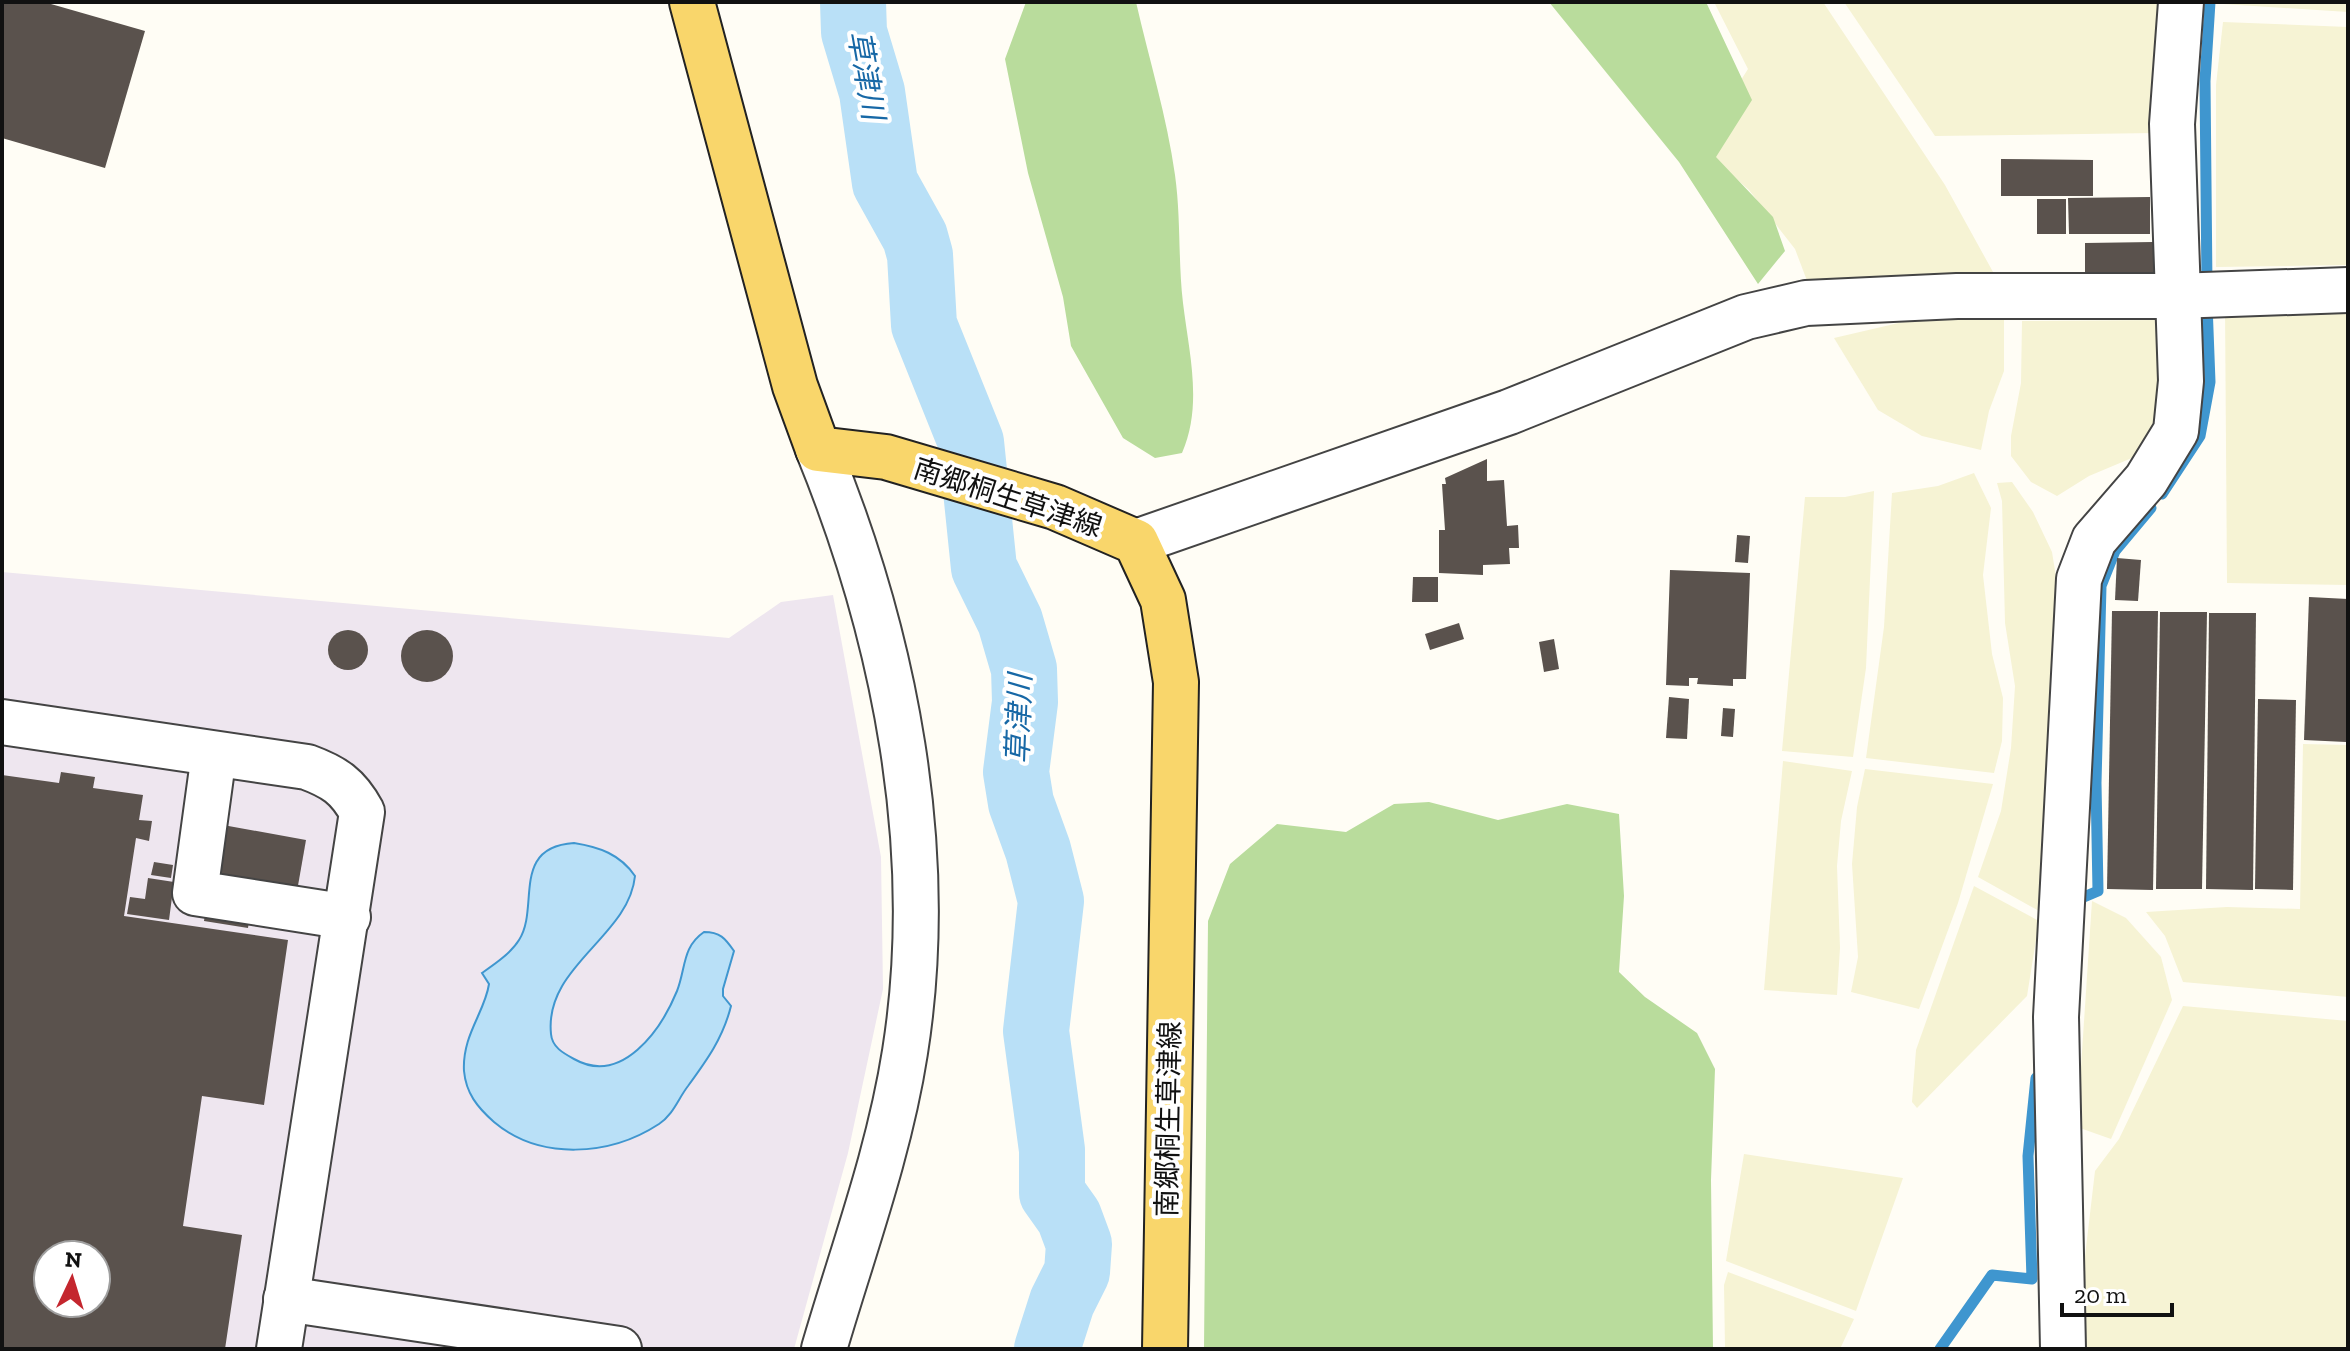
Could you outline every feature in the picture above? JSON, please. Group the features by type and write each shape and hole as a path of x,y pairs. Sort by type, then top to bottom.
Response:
{"main road":[{"path":"692,2 795,386 818,449"},
{"name":"南郷桐生草津線","path":"818,449 886,457 1055,507 1136,542 1163,600 1176,682 1165,1349"}],"street":[{"path":"2063,1349 2056,1017 2079,579 2094,540 2146,480 2176,431 2181,381 2175,296 2172,124 2181,2"},
{"path":"1136,542 1509,412 1746,317 1806,303 1957,296 2175,296 2348,290"},
{"path":"818,449 841,506 889,679 914,839 918,914 905,1054 879,1176 824,1349"},
{"path":"2,722 307,767 332,777 350,790 362,812 279,1349"},
{"path":"214,754 195,893 348,917"},
{"path":"286,1299 451,1337 619,1349"}],"shaded area":[{"path":"1714,2 1823,2 1945,185 1998,281 1809,286 1795,249 1749,190 1699,146 1748,69"},
{"path":"1844,2 2162,2 2155,133 1935,136"},
{"path":"2348,2 2348,12 2223,4"},
{"path":"2223,22 2348,27 2348,265 2216,267 2216,85"},
{"path":"2348,306 2348,585 2227,583 2225,308"},
{"path":"1920,318 2004,320 2004,371 1989,411 1981,450 1922,436 1878,410 1834,338"},
{"path":"2160,320 2162,376 2156,427 2139,455 2089,476 2057,496 2031,482 2011,456 2011,436 2021,383 2022,321"},
{"path":"1974,473 1991,508 1983,575 1992,654 2003,698 2002,741 1994,773 1866,758 1884,627 1892,493 1938,486"},
{"path":"2012,482 2033,512 2052,552 2057,583 2046,909 2039,911 1978,877 2001,811 2011,748 2015,686 2005,623 2002,501 1997,483"},
{"path":"1874,491 1866,668 1853,757 1782,751 1805,497 1845,497"},
{"path":"2,572 729,638 781,602 833,595 881,857 883,989 848,1153 794,1349 2,1349"},
{"path":"2303,744 2348,745 2348,997 2183,982 2165,936 2146,912 2227,907 2300,909"},
{"path":"1783,761 1852,771 1841,821 1837,866 1840,948 1837,995 1764,990"},
{"path":"1865,769 1993,784 1958,903 1919,1009 1851,992 1858,957 1852,864 1857,807"},
{"path":"1974,886 2039,921 2027,996 1917,1108 1912,1102 1916,1050"},
{"path":"2092,901 2126,918 2161,957 2172,1000 2111,1139 2077,1127"},
{"path":"2183,1006 2348,1021 2348,1349 2078,1349 2095,1171 2119,1139"},
{"path":"1744,1154 1903,1178 1856,1311 1726,1261"},
{"path":"1728,1272 1854,1319 1840,1349 1725,1349 1724,1285"}],"green space":[{"path":"1026,2 1136,2 1172,153 1177,191 1181,287 1193,379 1192,416 1182,453 1155,458 1123,438 1071,346 1063,297 1028,173 1005,59"},
{"path":"1549,2 1706,2 1752,100 1716,157 1773,217 1785,251 1758,284 1679,162"},
{"path":"1429,802 1498,820 1567,804 1619,814 1624,896 1619,972 1645,997 1697,1033 1715,1069 1711,1180 1713,1349 1204,1349 1208,921 1230,864 1277,824 1346,832 1394,804"}],"water":[{"path":"574,843 608,853 623,862 635,876 629,898 618,917 560,989 552,1010 551,1034 553,1043 562,1052 592,1065 608,1065 623,1060 638,1050 661,1022 677,991 688,951 697,938 704,932 714,933 725,939 734,951 723,989 723,996 731,1006 724,1028 708,1058 668,1116 640,1135 619,1143 575,1150 532,1143 512,1135 482,1111 473,1099 464,1071 466,1046 489,984 482,973 507,954 519,940 525,927 530,881 541,855 554,847"}],"building":[{"path":"2,2 44,2 145,31 105,168 2,138"},
{"path":"2001,159 2093,160 2093,196 2001,196"},
{"path":"2150,197 2150,234 2069,234 2068,198"},
{"path":"2037,199 2066,199 2066,234 2037,234"},
{"path":"2153,242 2154,273 2085,274 2085,243"},
{"path":"1487,459 1487,481 1504,480 1507,526 1518,525 1519,548 1509,548 1510,564 1483,565 1483,575 1439,573 1439,530 1445,530 1442,484 1446,484 1445,478"},
{"path":"1737,535 1750,536 1748,563 1735,562"},
{"path":"2117,558 2141,560 2138,601 2115,600"},
{"path":"1670,570 1750,573 1746,679 1733,679 1733,686 1697,684 1698,678 1689,678 1689,686 1666,685"},
{"path":"1413,577 1438,577 1438,602 1412,602"},
{"path":"2309,597 2348,599 2346,742 2304,740"},
{"path":"2112,611 2158,611 2153,890 2107,889"},
{"path":"2160,612 2207,612 2202,889 2156,889"},
{"path":"2209,613 2256,613 2253,890 2206,889"},
{"path":"1459,623 1464,639 1430,650 1425,634"},
{"path":"348,630 362,636 368,650 362,664 348,670 334,664 328,650 334,636"},
{"path":"427,630 445,638 453,656 445,674 427,682 409,674 401,656 409,638"},
{"path":"1554,639 1559,669 1544,672 1539,642"},
{"path":"1669,697 1689,699 1687,739 1666,738"},
{"path":"2258,699 2296,700 2293,890 2255,889"},
{"path":"1723,708 1735,709 1733,737 1721,736"},
{"path":"61,772 95,777 93,788 143,795 139,820 152,821 149,841 136,838 124,916 288,940 264,1105 202,1096 183,1226 242,1235 225,1349 2,1349 2,775 59,783"},
{"path":"223,825 306,840 296,897 213,882"},
{"path":"154,862 173,865 171,878 151,875"},
{"path":"148,878 174,882 169,920 127,914 130,897 145,899"},
{"path":"206,908 250,915 248,928 204,921"}],"waterway":[{"name":"草津川","path":"853,2 854,32 872,92 885,183 915,237 920,255 924,325 971,442 984,568 1010,621 1024,669 1025,702 1016,772 1021,803 1038,850 1051,901 1036,1031 1052,1150 1052,1193 1069,1217 1079,1244 1077,1272 1062,1302 1047,1349"},
{"path":"2207,287 2205,81 2210,2"},
{"path":"2162,494 2200,436 2210,382 2207,304"},
{"path":"2072,902 2098,891 2096,783 2101,586 2115,551 2151,508"},
{"path":"1940,1349 1992,1275 2032,1279 2028,1156 2036,1078"}]}
